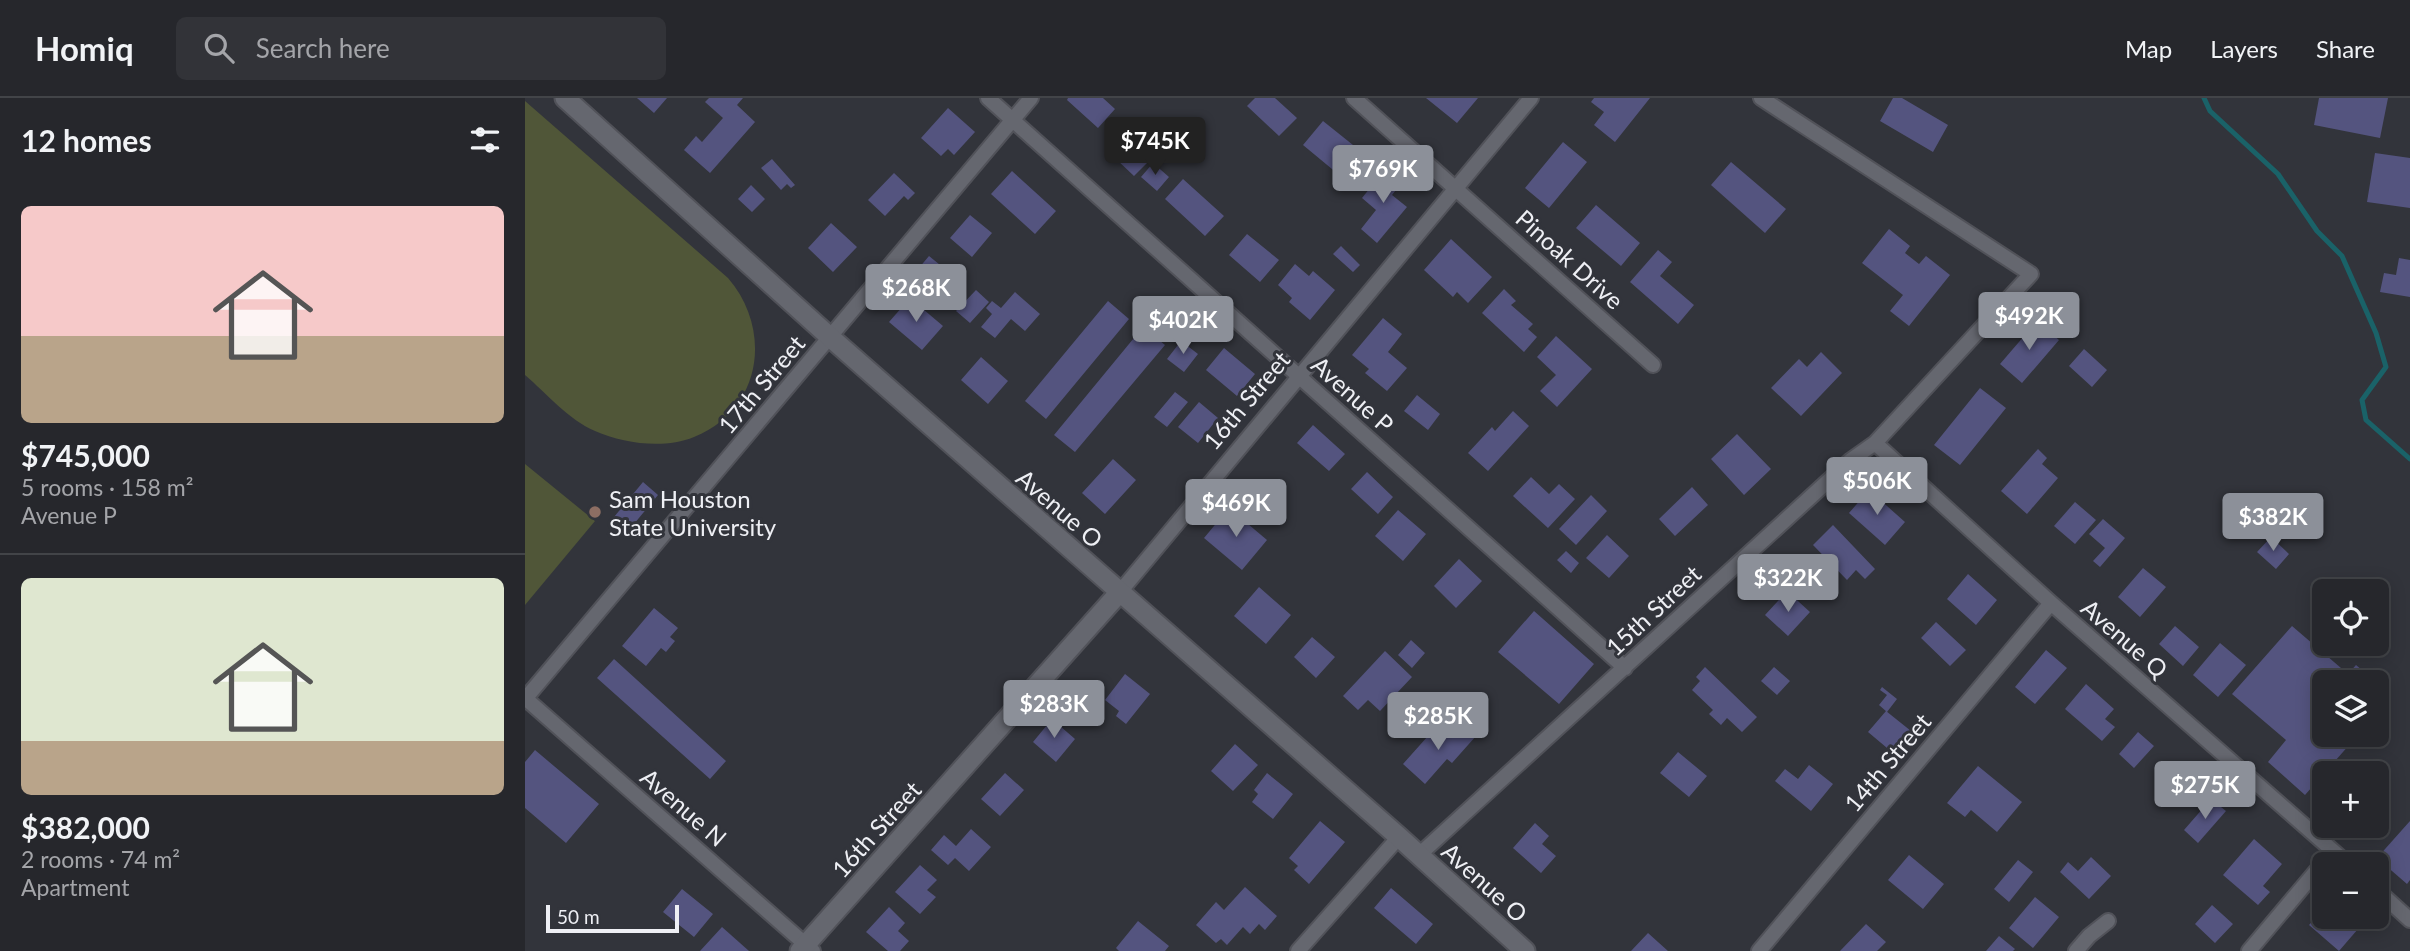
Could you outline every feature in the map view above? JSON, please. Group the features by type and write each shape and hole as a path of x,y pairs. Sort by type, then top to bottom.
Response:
{"street":[{"name":"Avenue O","path":"565,98 831,338 1525,951"},
{"name":"Avenue P","path":"988,98 1625,668"},
{"name":"17th Street","path":"525,698 1031,98"},
{"name":"Pinoak Drive","path":"1354,98 1653,365"},
{"name":"16th Street","path":"806,949 1119,593 1531,98"},
{"name":"15th Street","path":"1419,855 1851,460 1875,443 2031,274 1761,98"},
{"name":"Avenue Q","path":"1875,443 2051,603 2333,851"},
{"name":"14th Street","path":"1759,951 2051,603"},
{"name":"Avenue N","path":"525,698 806,949"},
{"path":"1299,951 1399,837"},
{"path":"2249,951 2333,851"},
{"path":"2389,901 2410,920"},
{"path":"2076,951 2108,921"}],"green space":[{"path":"525,101 728,278 742,299 751,321 755,344 753,367 747,389 734,408 717,425 694,437 670,443 619,439 595,431 576,420 525,375"},
{"path":"525,464 595,521 525,605"}],"building":[{"path":"637,98 667,98 654,113"},
{"path":"709,98 743,98 737,105 755,122 710,173 684,150 696,136 702,142 723,118 705,102"},
{"path":"1103,98 1115,109 1098,128 1067,100"},
{"path":"1255,98 1275,98 1297,118 1279,136 1247,106"},
{"path":"1426,98 1478,98 1457,123"},
{"path":"1594,98 1650,98 1615,142 1594,125 1604,112 1591,102"},
{"path":"1893,98 1902,98 1948,125 1933,152 1880,121"},
{"path":"2319,98 2388,98 2380,138 2314,125"},
{"path":"948,108 975,132 954,155 948,149 941,156 921,138"},
{"path":"1323,121 1358,149 1338,174 1303,145"},
{"path":"1130,142 1150,160 1134,176 1115,158"},
{"path":"1563,142 1587,162 1549,208 1525,188"},
{"path":"2375,153 2410,158 2410,208 2367,202"},
{"path":"772,159 795,185 791,188 787,184 781,190 761,168"},
{"path":"1731,162 1786,209 1765,233 1711,185"},
{"path":"1153,163 1169,177 1157,191 1141,177"},
{"path":"1386,168 1403,181 1392,195 1407,207 1377,243 1361,229 1376,210 1362,198"},
{"path":"1012,171 1056,211 1035,234 991,194"},
{"path":"894,173 915,193 908,200 904,196 885,216 868,200"},
{"path":"1183,179 1224,216 1205,236 1165,199"},
{"path":"751,185 765,199 752,212 738,199"},
{"path":"1596,205 1640,243 1621,266 1576,228"},
{"path":"970,215 992,233 972,257 950,238"},
{"path":"831,223 857,247 833,272 808,248"},
{"path":"1889,229 1910,246 1905,253 1919,264 1926,256 1950,275 1909,326 1890,311 1903,295 1862,263"},
{"path":"1247,234 1279,260 1260,282 1229,255"},
{"path":"1451,239 1492,277 1468,303 1457,292 1453,297 1424,270"},
{"path":"1341,246 1360,265 1353,272 1333,254"},
{"path":"1658,250 1672,262 1660,276 1694,305 1678,324 1630,282"},
{"path":"929,256 966,286 950,306 913,275"},
{"path":"2399,258 2410,260 2410,297 2380,292 2384,273 2396,275"},
{"path":"1295,264 1309,276 1313,271 1335,290 1310,320 1289,302 1292,298 1278,285"},
{"path":"1504,289 1516,301 1511,305 1533,324 1528,329 1537,337 1524,352 1482,313"},
{"path":"976,290 989,302 970,323 956,311"},
{"path":"1015,292 1040,314 1025,331 1011,319 995,338 981,327 992,314 986,308 992,301 1001,308"},
{"path":"910,298 943,326 922,350 889,322"},
{"path":"1108,301 1129,319 1046,419 1025,401"},
{"path":"1383,318 1402,334 1388,352 1407,368 1387,391 1365,373 1369,369 1352,355"},
{"path":"2037,321 2059,340 2022,383 2000,364"},
{"path":"1143,327 1165,345 1075,452 1054,435"},
{"path":"1556,336 1592,369 1557,407 1540,391 1556,375 1537,357"},
{"path":"1181,341 1198,354 1184,372 1167,359"},
{"path":"1224,348 1255,374 1237,396 1206,370"},
{"path":"2084,349 2107,370 2092,387 2069,366"},
{"path":"1821,352 1842,373 1801,416 1771,388 1799,359 1807,367"},
{"path":"981,357 1008,381 988,404 961,380"},
{"path":"1980,388 2006,408 1960,465 1934,445"},
{"path":"1175,392 1188,402 1167,427 1154,417"},
{"path":"1417,395 1440,414 1428,430 1404,411"},
{"path":"1199,402 1218,418 1198,443 1178,427"},
{"path":"1513,411 1529,426 1488,471 1468,453 1492,427 1495,431"},
{"path":"1313,425 1345,454 1329,471 1297,443"},
{"path":"1737,434 1771,469 1744,495 1711,459"},
{"path":"2038,449 2047,458 2042,464 2058,478 2027,514 2001,491"},
{"path":"1113,459 1136,480 1105,514 1082,493"},
{"path":"1367,472 1393,497 1378,514 1351,489"},
{"path":"1531,477 1549,494 1559,484 1575,499 1548,528 1513,496"},
{"path":"643,482 658,495 624,536 609,523"},
{"path":"1692,487 1708,505 1675,536 1659,519"},
{"path":"1869,490 1905,522 1885,545 1849,513"},
{"path":"1591,495 1607,511 1576,545 1559,529"},
{"path":"2075,502 2096,520 2075,544 2054,526"},
{"path":"1229,508 1267,540 1242,570 1204,538"},
{"path":"1398,510 1426,534 1403,561 1375,536"},
{"path":"2103,519 2125,538 2100,567 2093,561 2105,548 2089,534"},
{"path":"1833,525 1875,569 1865,579 1856,570 1847,580 1813,545"},
{"path":"1607,535 1629,556 1609,578 1586,558"},
{"path":"2271,537 2289,554 2276,569 2257,552"},
{"path":"1566,551 1579,563 1571,573 1557,560"},
{"path":"1459,559 1482,581 1456,608 1434,586"},
{"path":"2143,568 2166,587 2140,617 2118,597"},
{"path":"1968,574 1997,600 1976,625 1947,599"},
{"path":"1259,587 1291,615 1266,644 1234,616"},
{"path":"1787,591 1810,612 1788,636 1765,615"},
{"path":"654,608 678,628 670,637 675,641 666,652 661,648 646,666 622,646"},
{"path":"1534,611 1594,664 1559,704 1498,652"},
{"path":"1936,622 1966,650 1950,666 1921,638"},
{"path":"2175,626 2199,647 2183,666 2159,644"},
{"path":"2292,626 2312,643 2312,656 2327,656 2343,670 2312,670 2312,747 2347,747 2335,761 2312,761 2312,787 2305,795 2268,762 2286,740 2232,694"},
{"path":"1312,637 1335,657 1316,678 1294,657"},
{"path":"1411,640 1425,653 1412,668 1398,655"},
{"path":"2220,643 2246,665 2218,697 2193,675"},
{"path":"2046,650 2067,668 2035,704 2015,687"},
{"path":"1385,651 1412,677 1380,711 1368,700 1358,710 1343,696"},
{"path":"614,659 726,761 710,779 597,678"},
{"path":"1705,667 1757,717 1742,732 1727,718 1721,725 1709,714 1713,710 1692,690 1700,681 1696,677"},
{"path":"1774,667 1790,681 1777,695 1761,681"},
{"path":"1125,674 1150,694 1126,724 1116,716 1119,711 1105,700"},
{"path":"2086,684 2114,709 2105,719 2115,727 2102,741 2065,709"},
{"path":"1882,687 1897,699 1887,712 1879,705 1887,695 1880,690"},
{"path":"1886,711 1911,731 1893,753 1868,732"},
{"path":"1052,719 1075,739 1056,762 1033,742"},
{"path":"1462,723 1476,736 1452,763 1447,759 1425,784 1403,764 1436,727 1449,738"},
{"path":"2138,732 2154,746 2134,768 2119,754"},
{"path":"1235,744 1258,765 1233,791 1211,771"},
{"path":"535,750 599,804 566,843 525,808 525,762"},
{"path":"1678,752 1707,776 1689,797 1660,773"},
{"path":"1809,765 1833,784 1811,811 1775,781 1785,769 1798,779"},
{"path":"1978,766 2022,802 1997,832 1971,810 1965,817 1947,803"},
{"path":"1005,773 1024,790 1000,816 981,799"},
{"path":"1267,773 1293,794 1273,819 1252,802 1258,794 1254,790"},
{"path":"2211,799 2226,811 2198,843 2184,830"},
{"path":"1320,821 1345,842 1309,884 1294,870 1298,866 1289,858"},
{"path":"2410,821 2410,880 2407,884 2389,868 2389,852 2382,852"},
{"path":"1535,823 1549,836 1542,844 1556,856 1541,873 1513,848"},
{"path":"971,829 991,847 969,871 955,858 948,865 931,850 944,835 956,846"},
{"path":"2254,839 2282,864 2263,886 2270,892 2258,905 2223,875"},
{"path":"1909,855 1944,884 1923,909 1888,880"},
{"path":"2091,857 2111,876 2089,899 2060,872 2068,862 2078,871"},
{"path":"2018,860 2033,872 2009,902 1994,889"},
{"path":"920,865 937,880 927,890 936,897 920,914 895,892"},
{"path":"1245,887 1277,916 1265,930 1259,924 1250,934 1243,927 1227,945 1221,939 1216,943 1196,925 1216,902 1224,910"},
{"path":"1391,888 1433,924 1416,944 1374,908"},
{"path":"682,889 713,914 694,937 663,912"},
{"path":"2035,897 2059,917 2033,948 2009,928"},
{"path":"2212,905 2233,924 2215,943 2195,924"},
{"path":"889,907 905,923 898,931 909,941 900,951 888,951 866,932"},
{"path":"1138,921 1169,946 1165,951 1119,951 1116,948"},
{"path":"1866,924 1886,942 1877,951 1840,951"},
{"path":"722,927 749,951 700,951"},
{"path":"2314,929 2358,929 2339,951"},
{"path":"1648,933 1668,951 1631,951"},
{"path":"1999,936 2015,949 1986,951"}],"waterway":[{"path":"2204,98 2210,111 2278,174 2317,231 2342,256 2376,333 2386,367 2362,400 2366,420 2410,459"}],"place":[{"name":"Sam Houston State University","path":"595,512"}]}
